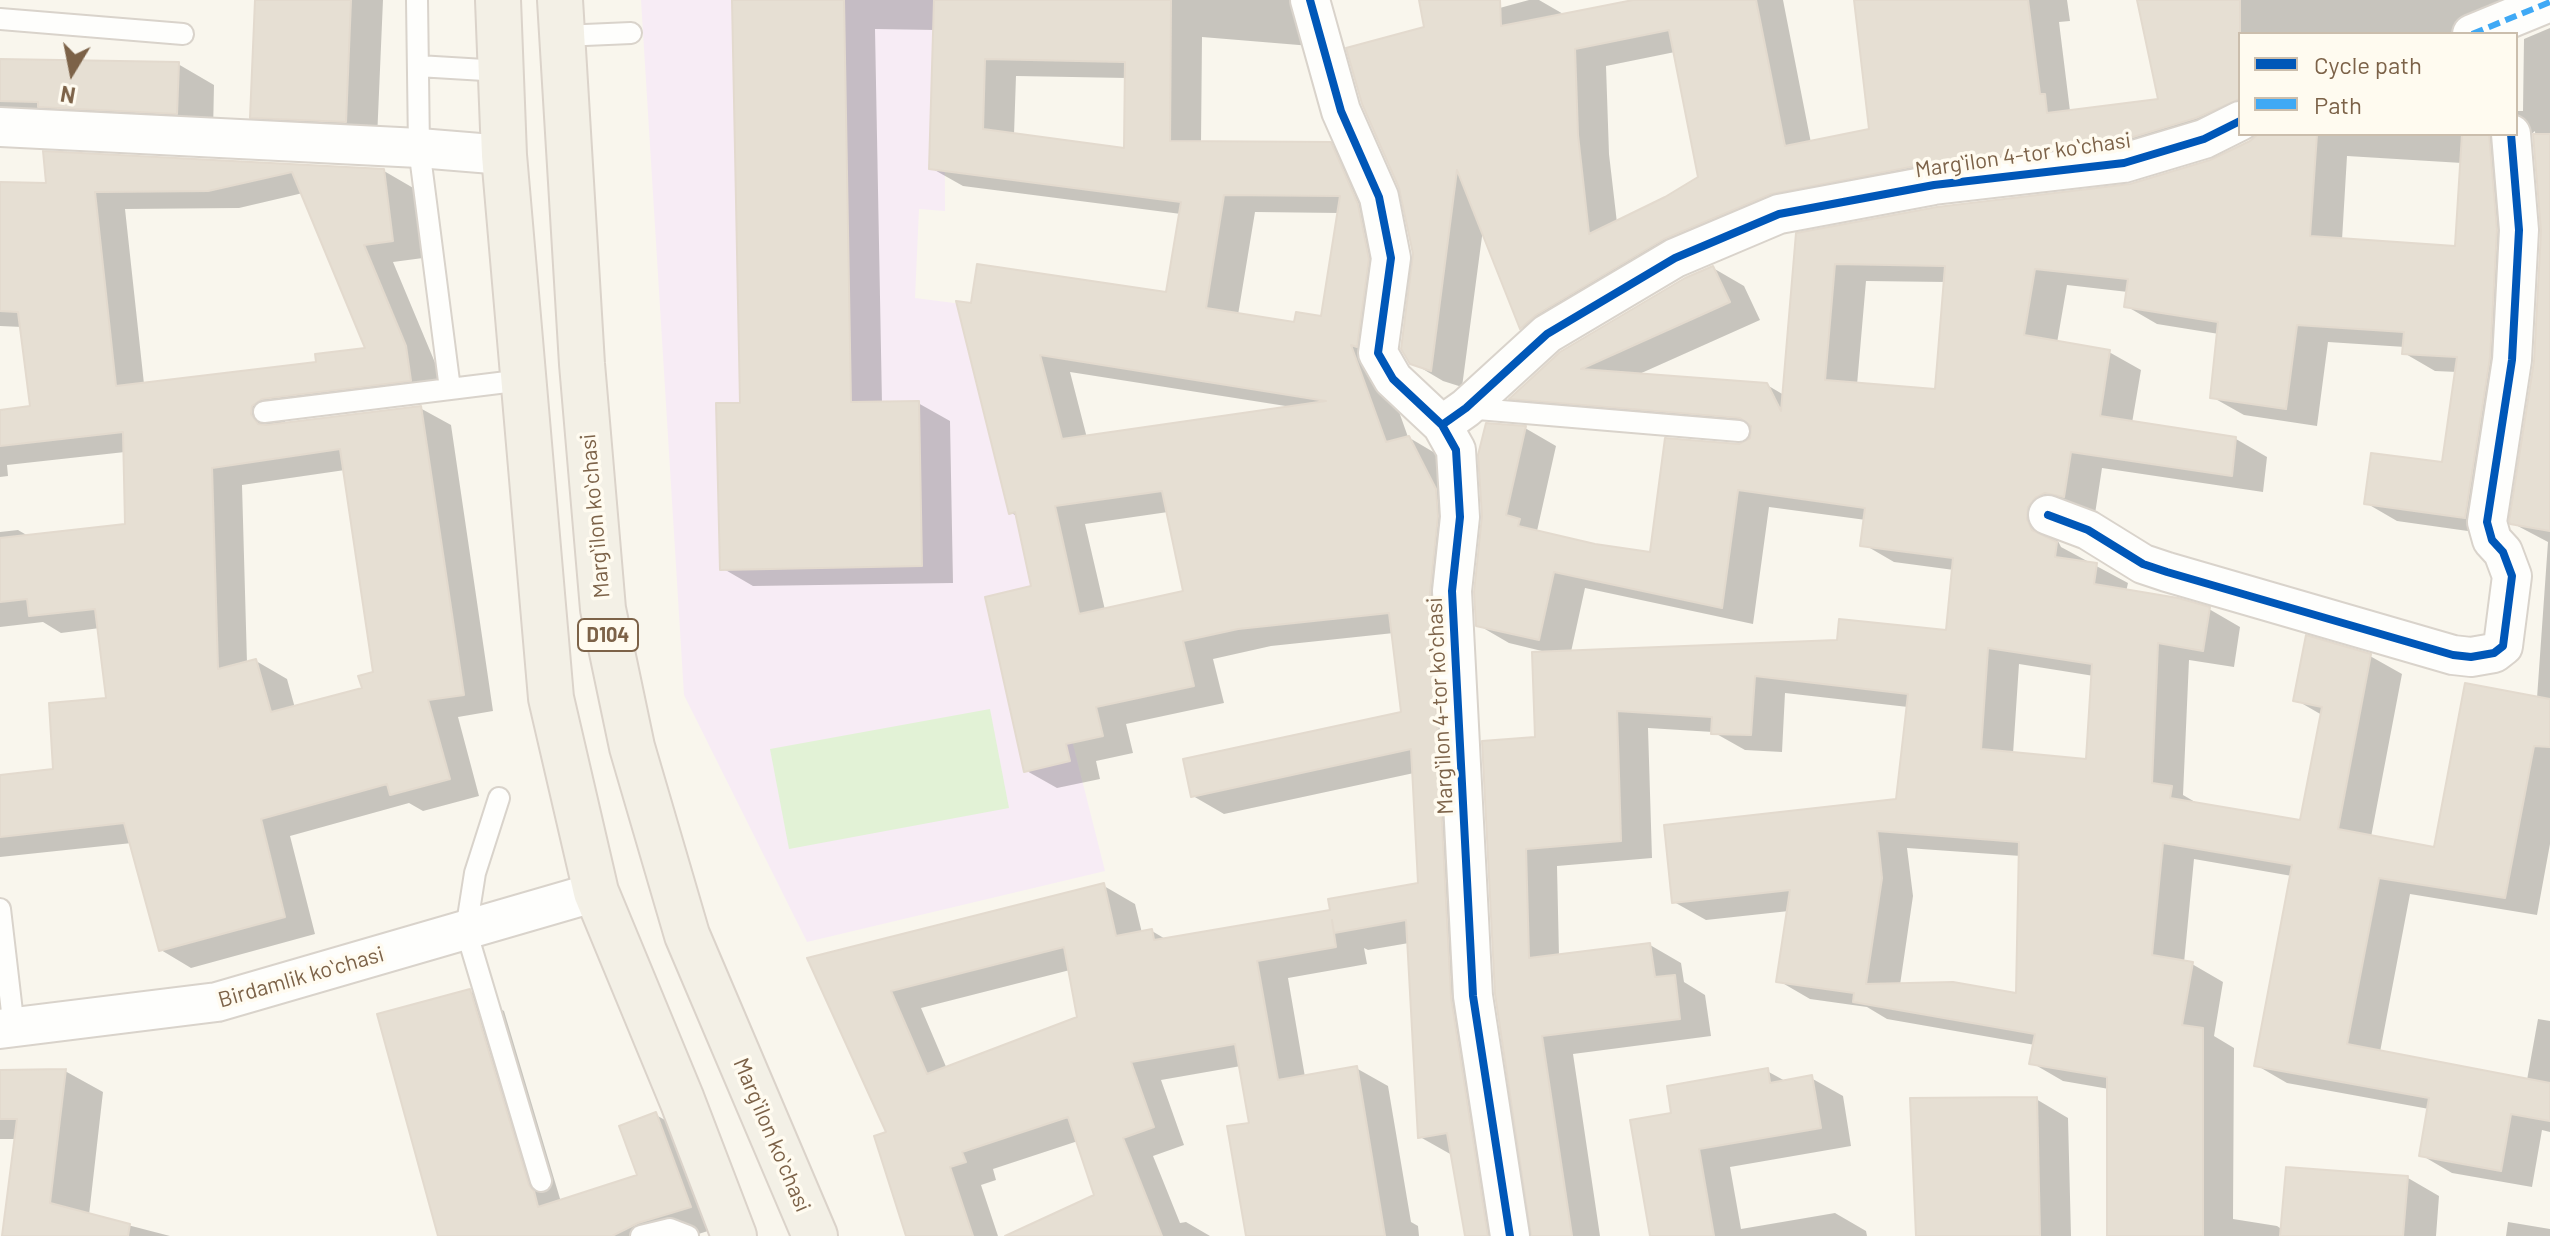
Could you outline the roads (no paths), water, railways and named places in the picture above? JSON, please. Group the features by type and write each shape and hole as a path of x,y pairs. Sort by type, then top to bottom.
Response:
{"main road":[{"name":"D104","path":"498,0 504,155 551,698 596,892 734,1236"},
{"name":"Margʻilon koʻchasi","path":"561,18 582,364 603,609 632,747 687,935 815,1236"}],"street":[{"path":"1310,0 1341,111 1379,197 1391,258 1378,353 1393,379 1454,416"},
{"path":"2493,30 2550,2"},
{"name":"Margʻilon 4-tor koʻchasi","path":"1510,1236 1473,996 1452,591 1460,517 1454,416 1547,334 1675,258 1779,214 1934,185 2124,163 2204,139 2238,122"},
{"path":"0,127 504,155"},
{"path":"2048,515 2088,530 2143,564 2453,655 2471,657 2494,653 2503,646 2512,576 2503,552 2492,540 2487,522 2512,360 2519,230 2511,136"},
{"name":"Birdamlik koʻchasi","path":"7,1029 217,1002 596,892"}],"lane":[{"path":"417,0 419,148 450,389"},
{"path":"561,18 631,33"},
{"path":"0,19 183,34"},
{"path":"418,66 501,71"},
{"path":"264,412 523,380"},
{"path":"1454,416 1739,431"},
{"path":"499,798 475,873 466,930 541,1181"},
{"path":"0,909 7,1029"},
{"path":"641,1236 670,1229 688,1236"}]}
